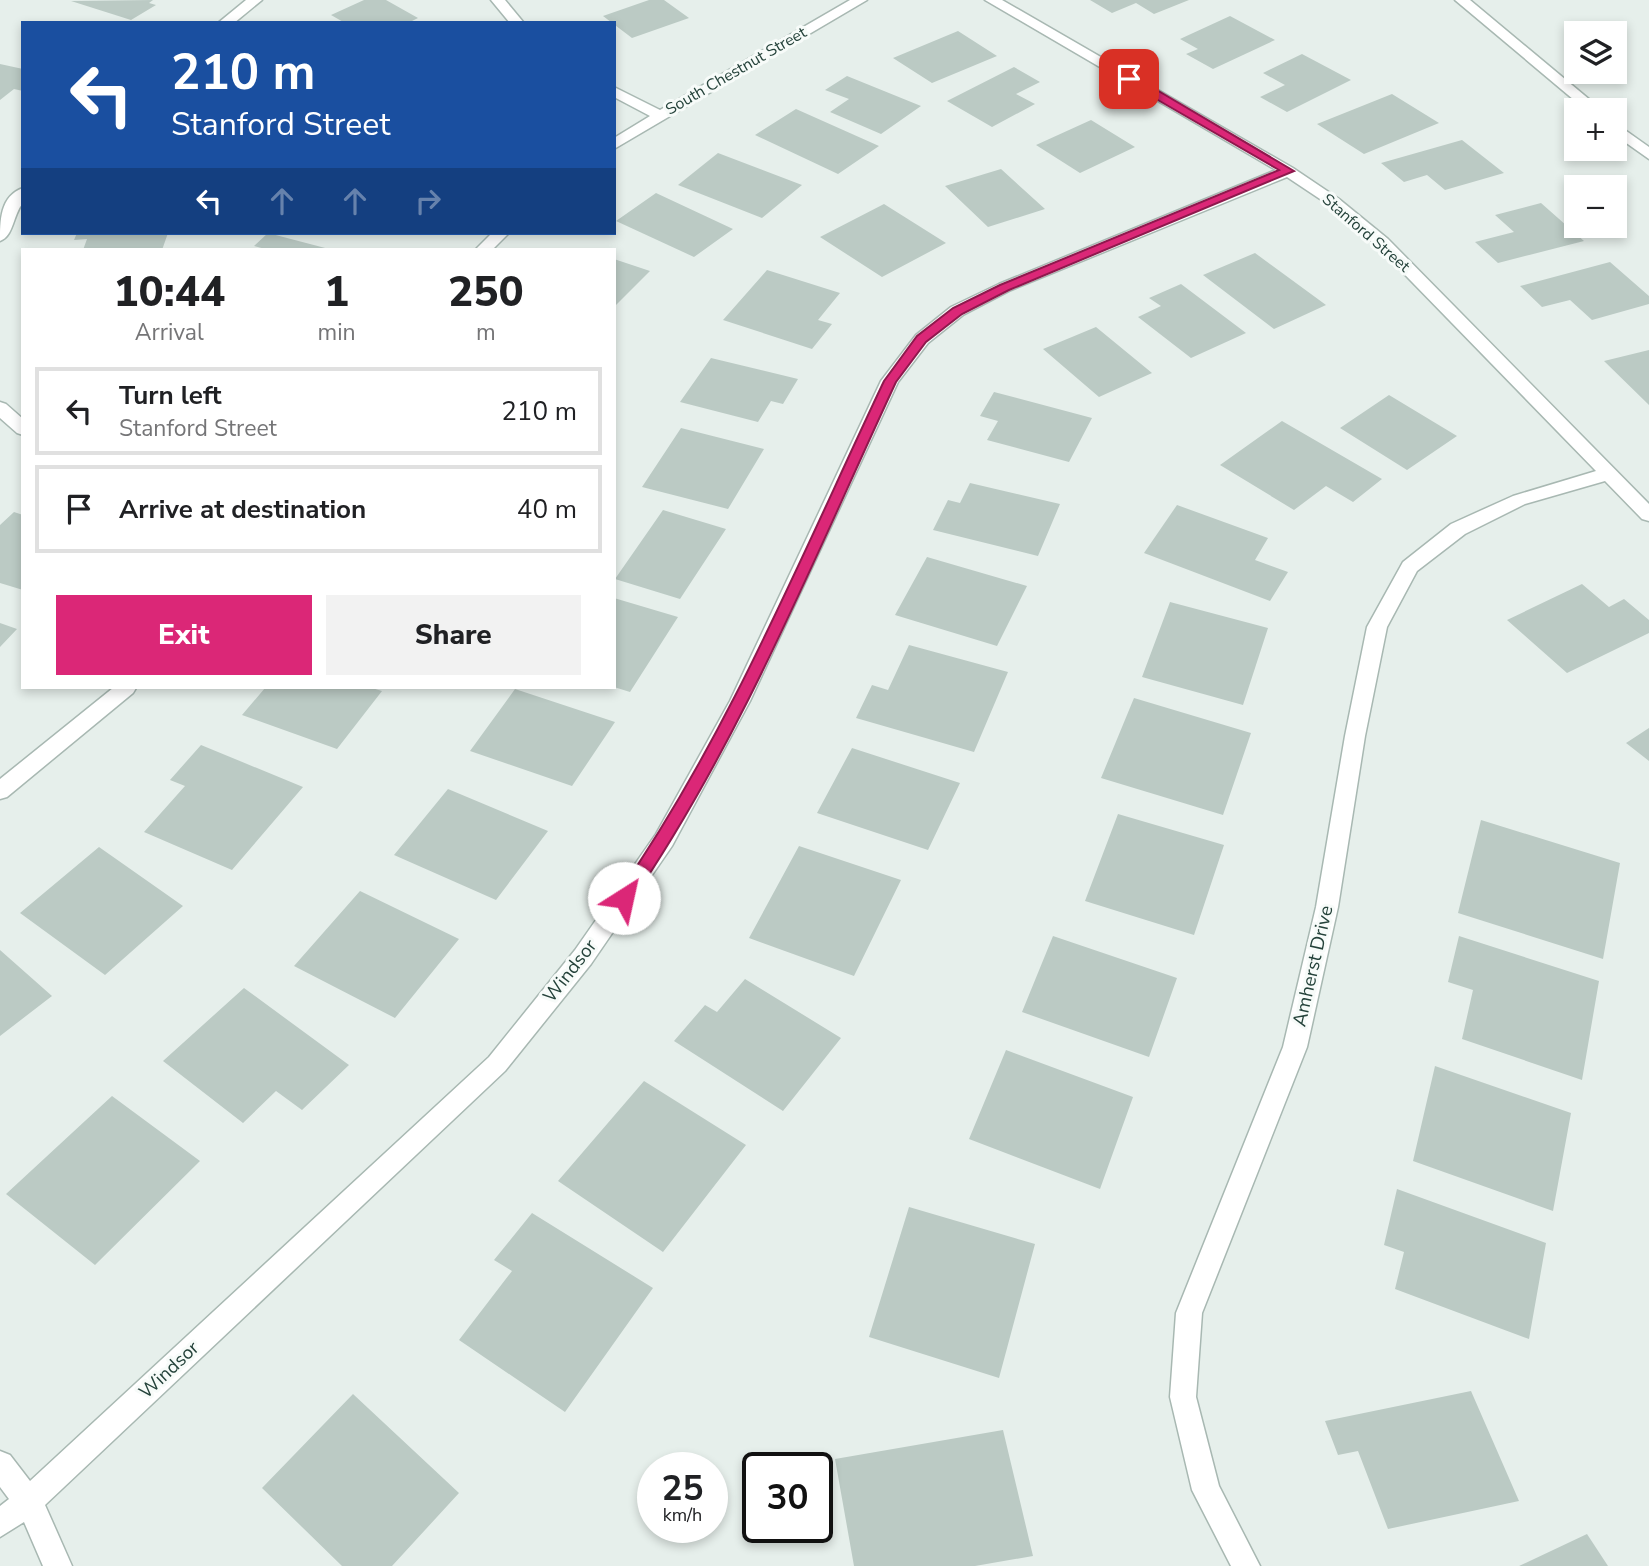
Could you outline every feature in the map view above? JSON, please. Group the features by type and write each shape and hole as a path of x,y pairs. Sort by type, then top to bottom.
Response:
{"street":[{"path":"228,21 256,0"},
{"path":"498,0 515,21"},
{"name":"South Chestnut Street","path":"616,144 860,0"},
{"name":"Stanford Street","path":"992,0 1288,171 1334,202 1382,242 1649,515"},
{"path":"1462,0 1580,98"},
{"path":"616,92 660,116"},
{"path":"1627,137 1649,155"},
{"name":"Windsor","path":"0,1523 29,1501 497,1064 583,957 664,840 740,701 890,381 922,339 957,311 1005,287 1288,171"},
{"path":"0,236 5,207 21,195"},
{"path":"485,248 499,235"},
{"path":"0,408 21,427"},
{"name":"Amherst Drive","path":"1246,1566 1206,1490 1183,1397 1189,1314 1295,1047 1327,907 1355,736 1377,627 1410,567 1458,529 1519,499 1608,474"},
{"path":"0,791 125,689"},
{"path":"0,1465 29,1501 58,1566"}],"building":[{"path":"153,0 149,3 156,5 131,20 71,1"},
{"path":"364,0 386,0 418,18 412,21 342,21 331,15"},
{"path":"649,0 664,0 689,18 632,38 616,26 616,21 610,21 603,16"},
{"path":"1090,0 1189,0 1154,14 1136,3 1112,13"},
{"path":"1230,16 1275,40 1213,69 1186,54 1198,49 1180,39"},
{"path":"958,31 997,56 932,83 893,58"},
{"path":"1302,54 1351,80 1287,112 1260,97 1285,85 1263,73"},
{"path":"0,64 21,69 21,91 14,89 0,100"},
{"path":"1014,67 1040,82 1016,94 1035,104 992,127 947,101"},
{"path":"847,76 921,106 881,134 830,112 849,99 825,90"},
{"path":"1392,94 1439,123 1364,154 1317,124"},
{"path":"796,109 879,146 838,174 755,135"},
{"path":"1091,120 1135,147 1080,173 1036,145"},
{"path":"1462,140 1504,173 1445,190 1427,175 1404,182 1381,163"},
{"path":"718,153 802,185 762,218 678,185"},
{"path":"1001,169 1045,209 988,227 945,186"},
{"path":"656,193 733,229 694,257 616,221"},
{"path":"1541,203 1564,223 1564,238 1581,238 1584,241 1498,263 1475,242 1514,232 1495,215"},
{"path":"884,204 946,243 882,277 820,237"},
{"path":"76,235 167,235 163,248 84,248 87,239 74,240"},
{"path":"266,235 276,235 325,248 262,248 254,246"},
{"path":"1255,253 1326,305 1274,329 1203,275"},
{"path":"616,260 650,271 616,305"},
{"path":"1610,262 1649,296 1649,304 1592,320 1570,300 1542,307 1520,286"},
{"path":"767,270 840,293 818,320 832,324 812,349 723,320"},
{"path":"1181,284 1246,333 1191,358 1138,317 1161,306 1149,298"},
{"path":"1096,327 1152,373 1099,397 1043,349"},
{"path":"1649,350 1649,405 1604,361"},
{"path":"711,358 798,379 783,404 771,401 758,422 680,402"},
{"path":"994,392 1092,418 1069,462 987,440 998,421 980,416"},
{"path":"1389,395 1457,436 1407,470 1340,428"},
{"path":"1282,421 1382,479 1353,502 1326,486 1294,510 1220,465"},
{"path":"681,428 764,449 728,509 642,487"},
{"path":"970,483 1060,504 1038,556 933,530 948,500 960,503"},
{"path":"1177,505 1268,538 1255,560 1288,572 1270,601 1144,553"},
{"path":"663,510 726,529 680,599 616,578"},
{"path":"14,512 21,514 21,589 0,583 0,525"},
{"path":"927,557 1027,586 997,646 895,615"},
{"path":"1582,584 1609,607 1624,599 1649,620 1649,633 1567,673 1507,620"},
{"path":"616,599 678,617 630,692 616,688"},
{"path":"1170,602 1268,628 1243,705 1142,677"},
{"path":"0,623 17,629 0,647"},
{"path":"909,645 1008,672 974,752 856,718 872,685 888,690"},
{"path":"264,689 382,691 337,749 242,715"},
{"path":"515,689 615,722 572,786 470,751"},
{"path":"1134,698 1251,733 1223,815 1101,778"},
{"path":"1649,728 1649,761 1626,743"},
{"path":"201,745 303,787 232,870 144,832 185,786 170,780"},
{"path":"852,748 960,783 928,850 817,813"},
{"path":"448,789 548,831 496,900 394,855"},
{"path":"1118,814 1224,845 1194,935 1085,901"},
{"path":"1481,820 1620,863 1603,959 1458,913"},
{"path":"799,846 901,880 854,976 749,938"},
{"path":"99,847 183,906 105,975 20,913"},
{"path":"360,891 459,939 395,1018 294,966"},
{"path":"1053,936 1177,978 1149,1057 1022,1012"},
{"path":"1459,936 1599,981 1582,1080 1462,1039 1473,990 1448,982"},
{"path":"0,950 52,996 0,1036"},
{"path":"745,979 841,1038 783,1111 674,1041 705,1005 717,1012"},
{"path":"244,988 349,1065 302,1110 276,1091 243,1123 163,1061"},
{"path":"1006,1050 1133,1097 1100,1189 969,1139"},
{"path":"1435,1066 1571,1113 1553,1211 1413,1161"},
{"path":"644,1081 746,1145 663,1252 558,1181"},
{"path":"112,1096 200,1161 95,1265 6,1194"},
{"path":"1397,1189 1546,1243 1529,1339 1395,1289 1404,1252 1384,1245"},
{"path":"909,1207 1035,1244 999,1378 869,1337"},
{"path":"532,1213 653,1288 565,1412 459,1340 512,1271 494,1260"},
{"path":"1471,1391 1519,1501 1388,1529 1358,1451 1338,1455 1325,1421"},
{"path":"353,1394 459,1493 392,1566 342,1566 262,1488"},
{"path":"1003,1430 1033,1556 975,1566 854,1566 835,1459"},
{"path":"1587,1534 1608,1566 1519,1566"}],"route":[{"path":"624,898 664,840 740,701 890,381 922,339 957,311 1005,287 1288,171 1129,79"}]}
